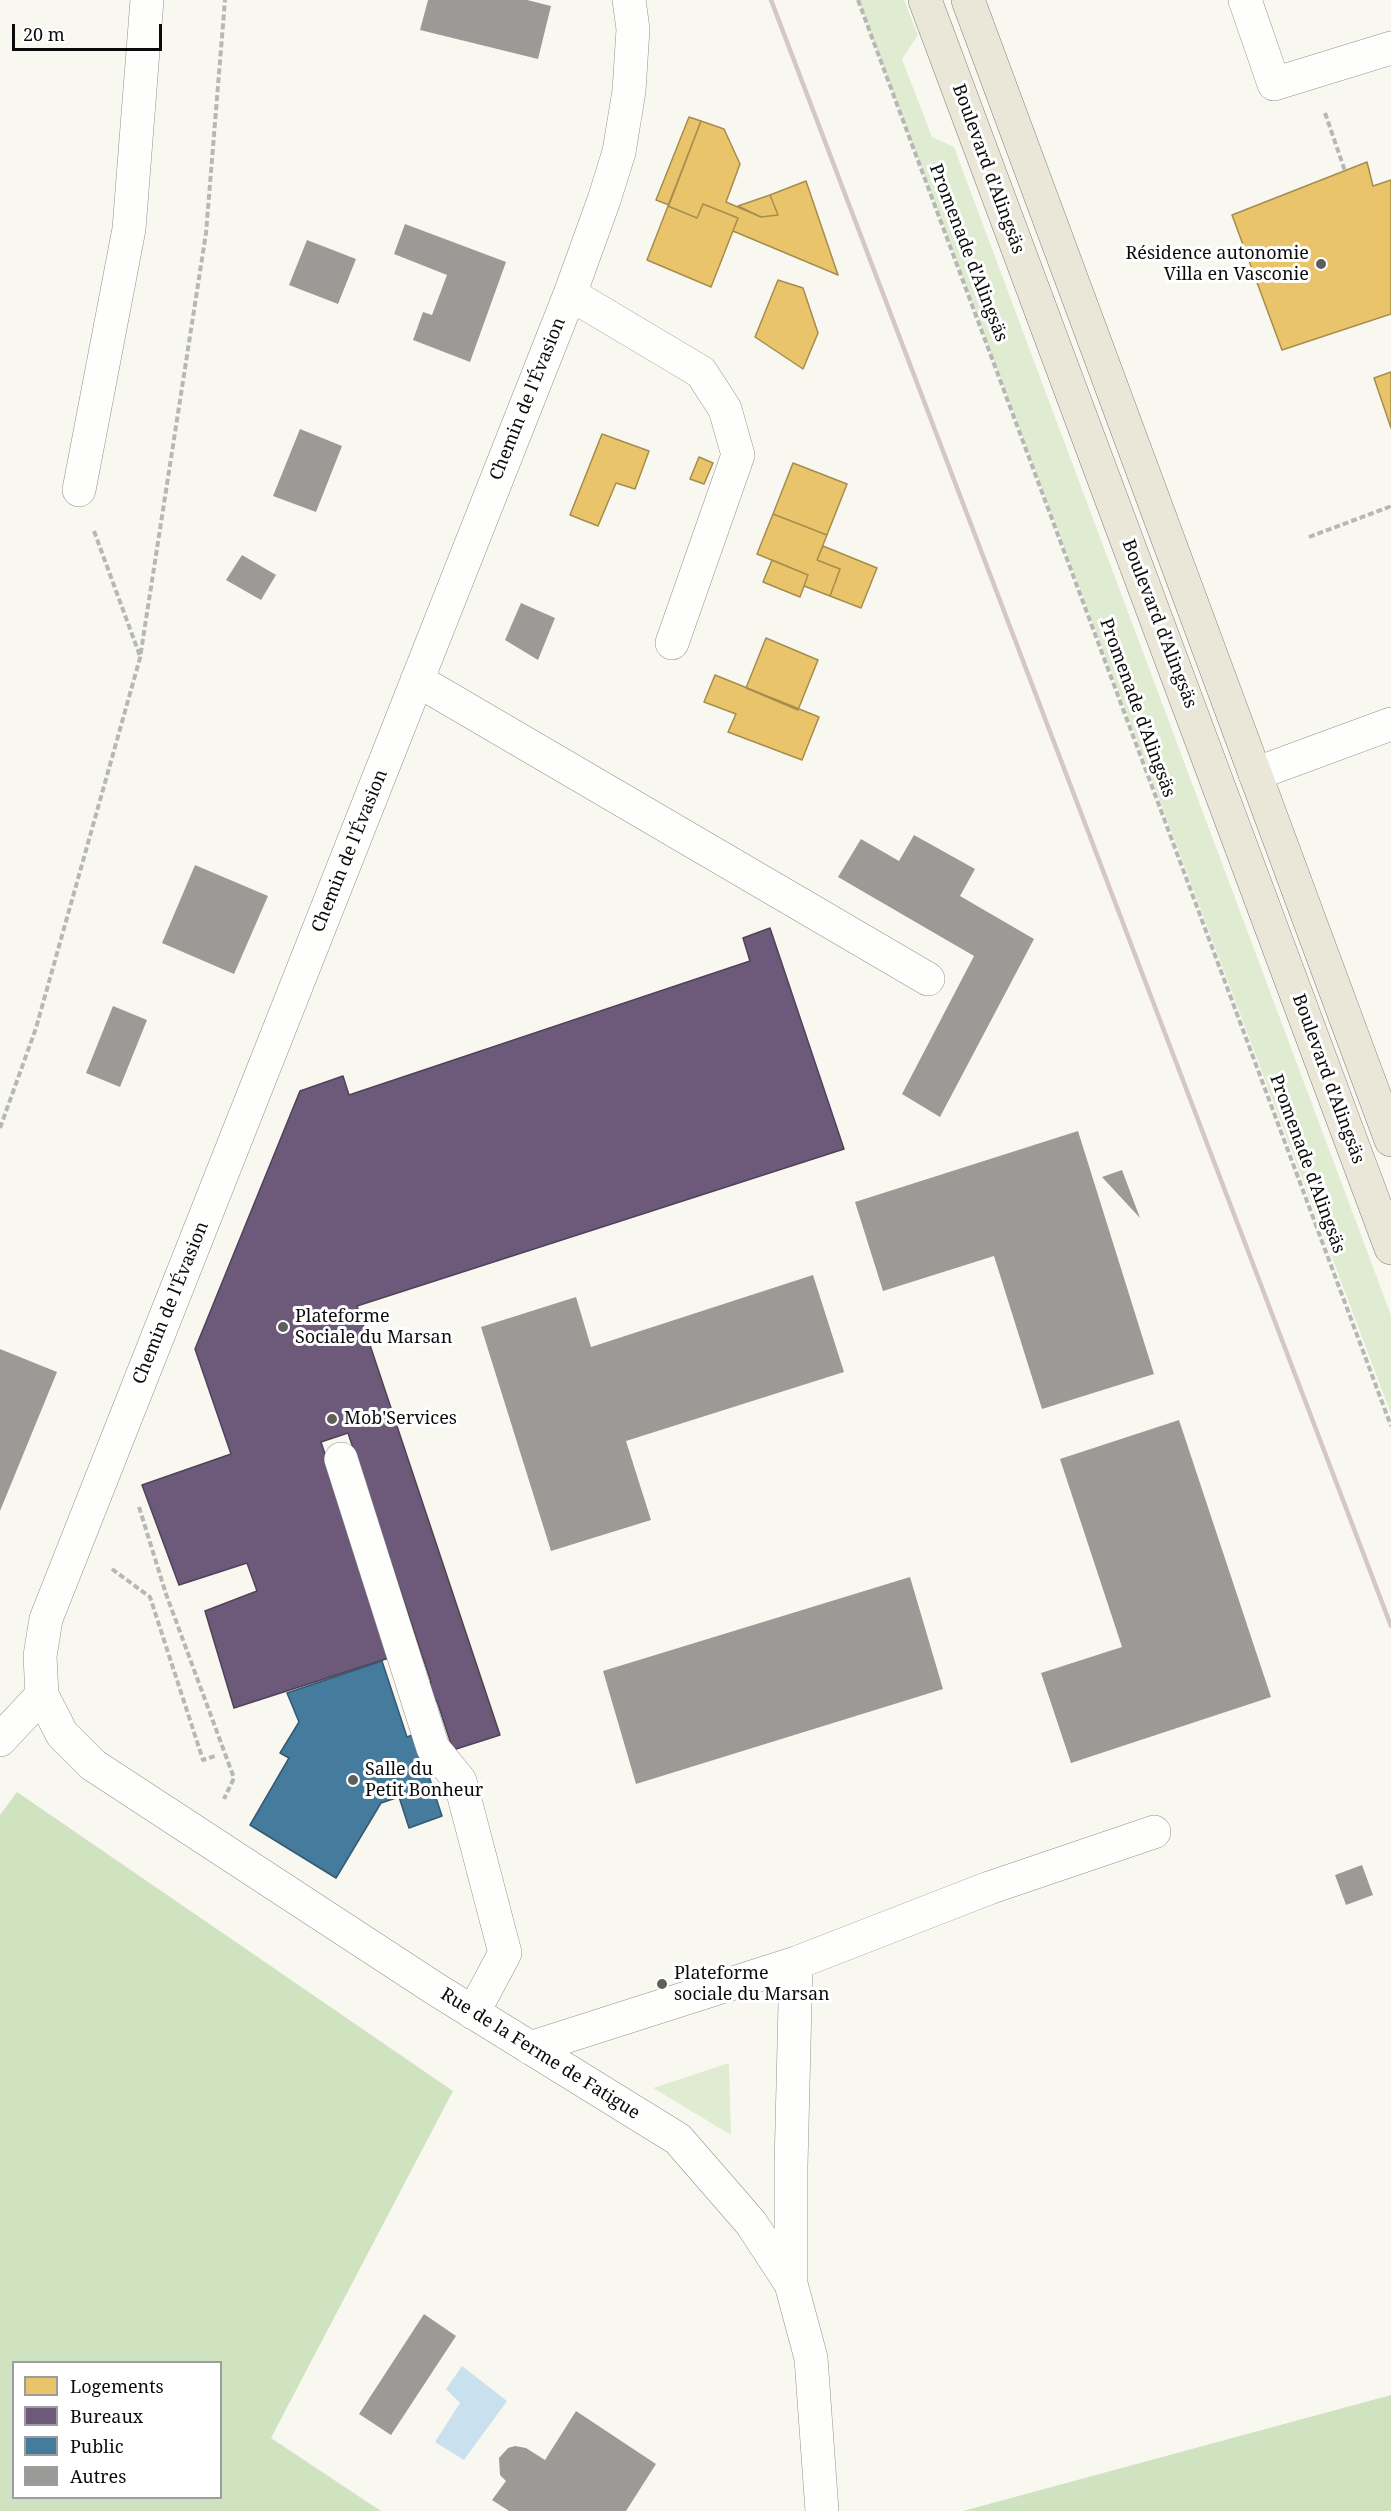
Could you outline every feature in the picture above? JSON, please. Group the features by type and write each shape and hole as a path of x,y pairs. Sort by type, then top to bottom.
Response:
{"main road":[{"name":"Boulevard d'Alingsäs","path":"925,0 1391,1248"},
{"name":"Boulevard d'Alingsäs","path":"968,0 1391,1140"}],"street":[{"path":"79,490 129,229 147,0"},
{"name":"Chemin de l'Évasion","path":"62,1734 42,1695 40,1656 46,1619 570,294 619,152 629,91 633,29 630,0"},
{"path":"1245,0 1274,84 1391,48"},
{"path":"570,294 701,372 726,409 738,455 672,643"},
{"path":"417,680 928,979"},
{"path":"1255,774 1391,724"},
{"path":"341,1459 433,1748 460,1781 505,1953 473,2013"},
{"path":"0,1740 42,1695"},
{"name":"Rue de la Ferme de Fatigue","path":"62,1734 93,1765 437,1990 678,2139 752,2223 791,2284 811,2358 822,2511"},
{"path":"530,2048 796,1963 989,1888 1154,1832"},
{"path":"791,2284 791,2166 796,1963"}],"path":[{"path":"0,1128 36,1028 140,658 206,232 225,0"},
{"name":"Promenade d'Alingsäs","path":"858,0 1391,1426"},
{"path":"1310,73 1345,171"},
{"path":"79,490 140,658"},
{"path":"1309,537 1389,507 1391,511"},
{"path":"138,1507 166,1594 234,1778 229,1791"},
{"path":"109,1566 150,1597 203,1760 215,1756"}],"green space":[{"path":"858,0 904,0 918,35 902,59 932,137 954,147 1391,1315 1391,1414"},
{"path":"17,1792 453,2091 271,2438 381,2511 0,2511 0,1815"},
{"path":"729,2063 731,2135 653,2088"},
{"path":"1391,2395 1391,2511 963,2511"}],"water":[{"path":"462,2366 507,2401 464,2460 435,2442 460,2403 446,2389"}],"building: Logements":[{"path":"689,117 701,121 669,205 656,200"},
{"path":"701,121 724,129 740,164 726,202 761,217 778,215 770,195 806,181 838,275 733,231 738,218 703,204 697,218 668,206"},
{"name":"Résidence autonomie Villa en Vasconie","path":"1367,162 1373,186 1391,180 1391,314 1282,350 1232,215"},
{"path":"770,195 778,215 761,217 738,206"},
{"path":"703,204 738,218 711,287 647,260 668,206 697,218"},
{"path":"778,280 803,288 818,333 803,369 755,337"},
{"path":"1391,372 1391,428 1374,378"},
{"path":"602,434 649,451 635,489 616,483 598,526 570,515"},
{"path":"699,457 713,463 704,484 690,479"},
{"path":"793,463 847,484 827,535 773,514"},
{"path":"773,514 827,535 817,560 840,569 830,596 804,586 808,575 757,554"},
{"path":"823,546 877,568 861,608 830,596 840,569 817,560"},
{"path":"772,560 808,575 800,597 763,582"},
{"path":"766,638 818,660 798,710 746,688"},
{"path":"715,675 819,717 802,760 728,732 736,714 704,702"}],"building: Bureaux":[{"name":"Plateforme Sociale du Marsan","path":"770,928 844,1149 357,1306 500,1735 453,1750 437,1701 427,1704 421,1686 431,1682 348,1433 321,1442 392,1657 234,1708 205,1611 257,1591 247,1563 179,1585 142,1485 231,1454 195,1349 300,1091 343,1076 349,1095 750,961 743,938"}],"building: Public":[{"name":"Salle du Petit Bonheur","path":"382,1661 407,1737 415,1734 442,1816 409,1828 399,1797 381,1803 336,1878 250,1825 289,1758 280,1753 299,1722 287,1693"}],"building: Autres":[{"path":"428,0 527,0 551,6 538,59 420,30"},
{"path":"405,224 506,262 470,362 413,340 423,312 432,315 447,275 394,254"},
{"path":"307,240 356,259 338,304 289,285"},
{"path":"300,429 342,446 316,512 273,496"},
{"path":"242,555 276,575 261,600 226,580"},
{"path":"521,603 555,618 538,660 505,640"},
{"path":"914,835 975,869 960,896 1034,939 940,1117 902,1094 974,956 838,877 861,839 899,861"},
{"path":"195,865 268,896 234,974 162,943"},
{"path":"113,1006 147,1020 120,1087 86,1073"},
{"path":"1078,1131 1154,1374 1042,1409 994,1256 883,1291 855,1202"},
{"path":"1122,1170 1140,1218 1102,1177"},
{"path":"813,1275 844,1372 626,1441 651,1520 551,1551 481,1327 576,1297 591,1347"},
{"path":"0,1349 57,1372 0,1511"},
{"path":"1179,1420 1271,1697 1071,1763 1041,1673 1122,1647 1060,1459"},
{"path":"910,1577 943,1689 636,1784 603,1671"},
{"path":"1362,1865 1373,1895 1346,1905 1335,1875"},
{"path":"424,2314 456,2336 391,2435 359,2414"},
{"path":"576,2411 656,2464 626,2511 509,2511 492,2500 506,2481 500,2475 499,2458 508,2448 515,2446 526,2448 545,2460"}],"railway":[{"path":"771,0 1391,1626"}],"place":[{"name":"Résidence autonomie Villa en Vasconie","path":"1321,264"},
{"name":"Plateforme Sociale du Marsan","path":"283,1327"},
{"name":"Mob'Services","path":"332,1419"},
{"name":"Salle du Petit Bonheur","path":"353,1780"},
{"name":"Plateforme sociale du Marsan","path":"662,1984"}]}
